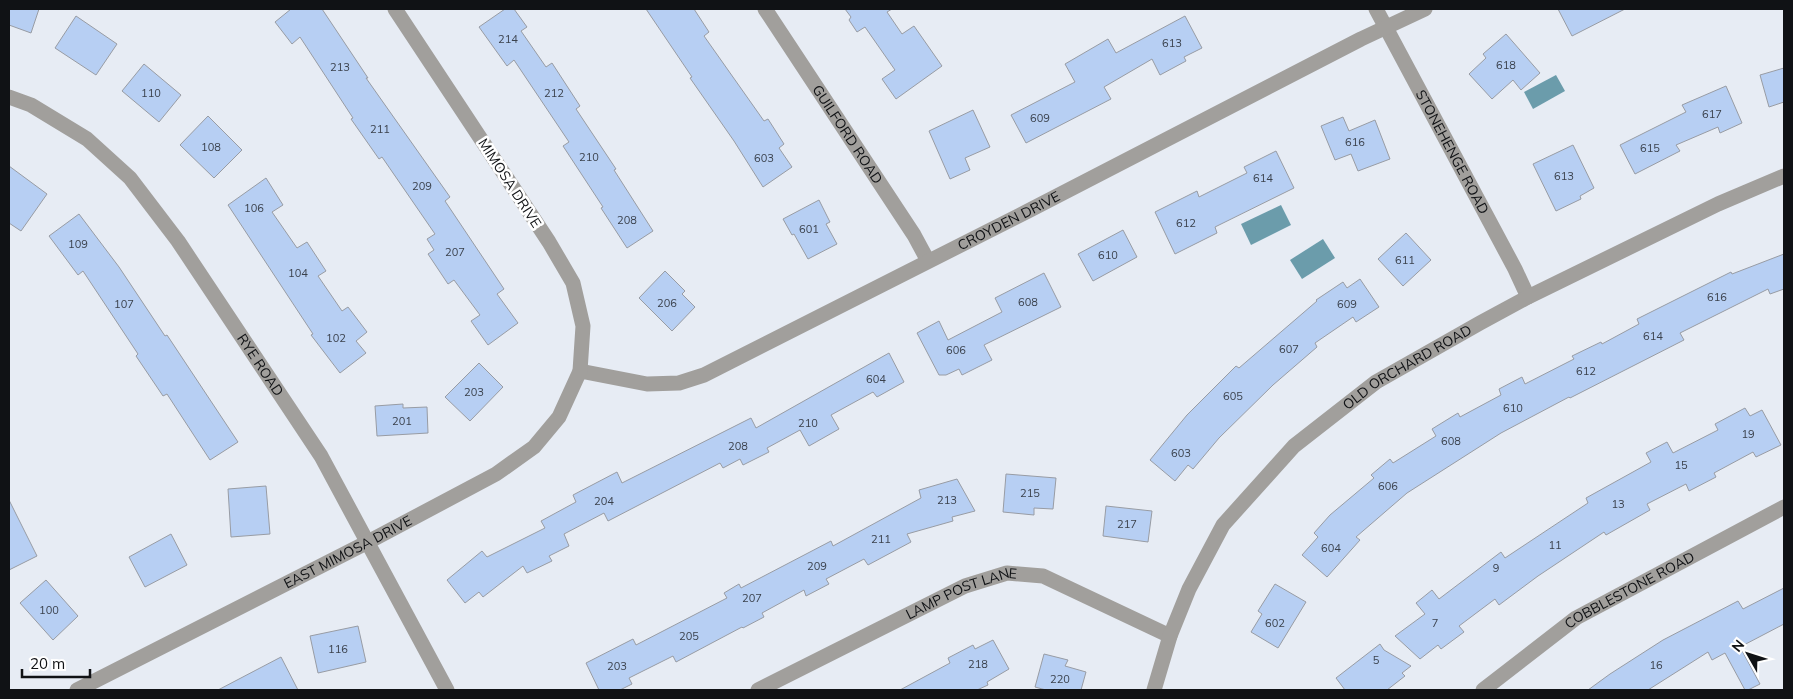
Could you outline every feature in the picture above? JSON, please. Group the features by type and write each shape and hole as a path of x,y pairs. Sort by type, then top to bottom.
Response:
{"street":[{"name":"MIMOSA DRIVE","path":"395,9 549,242 573,283 583,326 580,372"},
{"name":"GUILFORD ROAD","path":"765,9 908,227 928,261"},
{"name":"STONEHENGE ROAD","path":"1376,9 1515,269 1528,297"},
{"name":"CROYDEN DRIVE","path":"580,372 647,384 678,383 704,375 1386,27 1425,9"},
{"name":"RYE ROAD","path":"9,97 31,105 86,139 130,178 178,241 321,456 448,690"},
{"name":"OLD ORCHARD ROAD","path":"1154,690 1170,636 1190,589 1223,525 1294,446 1376,382 1528,297 1718,204 1784,176"},
{"name":"EAST MIMOSA DRIVE","path":"78,690 368,542 496,474 534,447 559,417 580,372"},
{"name":"COBBLESTONE ROAD","path":"1483,690 1576,618 1784,506"},
{"name":"LAMP POST LANE","path":"758,690 965,586 1006,573 1043,576 1170,636"}],"water":[{"path":"1556,75 1565,91 1533,109 1524,92"},
{"path":"1281,205 1291,225 1251,245 1241,224"},
{"path":"1323,239 1335,258 1302,279 1290,260"}],"building":[{"path":"9,9 39,9 31,33 9,25"},
{"path":"291,9 322,9 368,78 366,78 450,197 445,201 504,289 497,294 518,323 488,345 471,321 480,315 454,280 448,284 428,254 434,250 427,239 435,234 382,157 379,159 351,119 353,118 300,37 292,44 275,22"},
{"path":"505,9 514,9 527,27 521,31 546,67 552,63 580,106 576,109 616,169 614,170 653,231 627,248 563,146 569,142 514,60 507,66 479,27"},
{"path":"646,9 694,9 709,32 704,36 764,121 768,119 784,144 779,148 792,167 763,187"},
{"path":"845,9 892,9 887,12 902,34 914,26 942,66 896,99 882,79 895,70 865,27 857,32 849,20 851,17"},
{"path":"1558,9 1625,9 1572,36"},
{"path":"76,16 117,44 96,75 55,48"},
{"path":"1185,16 1202,48 1184,57 1186,61 1160,75 1152,59 1104,87 1111,99 1026,143 1011,115 1075,82 1065,64 1108,39 1116,53"},
{"path":"1506,34 1540,73 1521,90 1513,80 1492,99 1469,74 1486,58 1483,54"},
{"path":"144,64 181,95 159,122 122,91"},
{"path":"1784,68 1784,102 1769,107 1760,75"},
{"path":"1726,86 1742,123 1720,133 1718,127 1676,145 1680,151 1635,174 1620,145 1686,112 1682,105"},
{"path":"973,110 990,147 965,158 970,170 950,179 929,131"},
{"path":"208,116 242,150 214,178 180,145"},
{"path":"1343,117 1349,131 1375,120 1390,159 1358,171 1351,154 1335,160 1321,126"},
{"path":"1573,145 1594,188 1580,196 1581,199 1556,211 1533,164"},
{"path":"1276,151 1294,188 1215,227 1217,233 1175,254 1155,212 1197,191 1199,197 1247,173 1244,167"},
{"path":"9,166 47,194 21,231 9,223"},
{"path":"266,178 283,205 272,212 297,248 307,242 326,271 318,276 342,311 348,307 367,332 356,341 366,353 340,373 311,335 313,334 228,205"},
{"path":"819,200 830,222 826,224 837,244 808,259 783,219"},
{"path":"79,214 119,267 165,336 167,335 238,442 210,460 167,394 163,396 136,356 138,354 83,271 78,275 49,236"},
{"path":"1123,230 1137,257 1093,281 1078,254"},
{"path":"1406,233 1431,260 1403,286 1378,259"},
{"path":"1784,254 1784,289 1770,294 1768,289 1680,333 1684,340 1501,433 1407,493 1356,537 1360,540 1327,577 1302,555 1318,537 1314,533 1330,515 1374,478 1371,475 1390,459 1393,463 1436,436 1432,429 1458,413 1460,417 1501,395 1499,389 1522,377 1525,384 1574,359 1572,356 1601,342 1602,344 1639,324 1637,319 1731,272 1732,274"},
{"path":"665,271 685,291 682,294 695,307 672,331 639,298"},
{"path":"1044,273 1061,307 984,345 992,360 962,375 959,369 946,375 939,375 917,333 939,321 948,340 1002,312 995,298"},
{"path":"1360,279 1379,307 1356,322 1353,317 1315,343 1317,347 1273,385 1219,438 1193,469 1188,465 1175,481 1150,460 1187,415 1236,366 1239,368 1316,300 1343,282 1347,288"},
{"path":"889,353 904,382 877,397 873,392 831,415 839,429 809,446 800,430 767,448 769,452 743,465 740,459 723,468 720,463 608,521 604,513 564,534 569,546 549,556 552,561 527,573 523,566 483,597 479,592 465,603 447,580 482,551 487,557 545,528 541,521 576,502 573,495 617,472 622,483 751,418 756,428"},
{"path":"479,363 503,387 470,421 445,397"},
{"path":"403,404 403,408 427,407 428,433 377,436 375,406"},
{"path":"1745,408 1750,416 1762,410 1781,445 1756,457 1753,452 1714,473 1716,477 1689,491 1686,484 1647,504 1650,510 1606,535 1604,532 1538,576 1499,605 1495,599 1459,626 1464,632 1441,649 1438,645 1420,659 1395,636 1425,614 1416,603 1432,590 1439,599 1501,552 1505,558 1588,503 1586,498 1651,462 1646,453 1667,442 1673,453 1718,430 1715,424"},
{"path":"1006,474 1056,478 1053,509 1034,508 1034,515 1003,512"},
{"path":"957,479 975,511 952,517 953,521 907,534 911,542 868,565 864,559 826,579 829,584 806,596 804,590 762,613 764,617 676,662 673,656 629,678 632,684 620,690 599,690 586,663 633,639 636,645 727,598 724,593 739,584 741,588 831,541 833,546 921,498 919,490"},
{"path":"266,486 270,534 231,537 228,489"},
{"path":"9,500 37,556 9,570"},
{"path":"1106,506 1152,511 1148,542 1103,536"},
{"path":"171,534 187,565 145,587 129,557"},
{"path":"46,580 78,616 53,640 20,603"},
{"path":"1275,584 1306,602 1278,648 1251,632 1262,614 1258,611"},
{"path":"1784,588 1784,624 1740,647 1760,684 1745,690 1725,653 1712,660 1708,652 1648,690 1588,690 1663,640 1738,601 1743,609"},
{"path":"358,626 366,662 318,673 310,636"},
{"path":"993,640 1009,669 987,682 988,685 977,690 900,690 950,663 948,658 973,645 975,649"},
{"path":"1380,644 1384,650 1411,666 1402,673 1405,676 1387,690 1345,690 1336,678"},
{"path":"1044,654 1068,660 1065,666 1086,672 1081,690 1046,690 1035,687"},
{"path":"281,657 298,690 218,690"}]}
